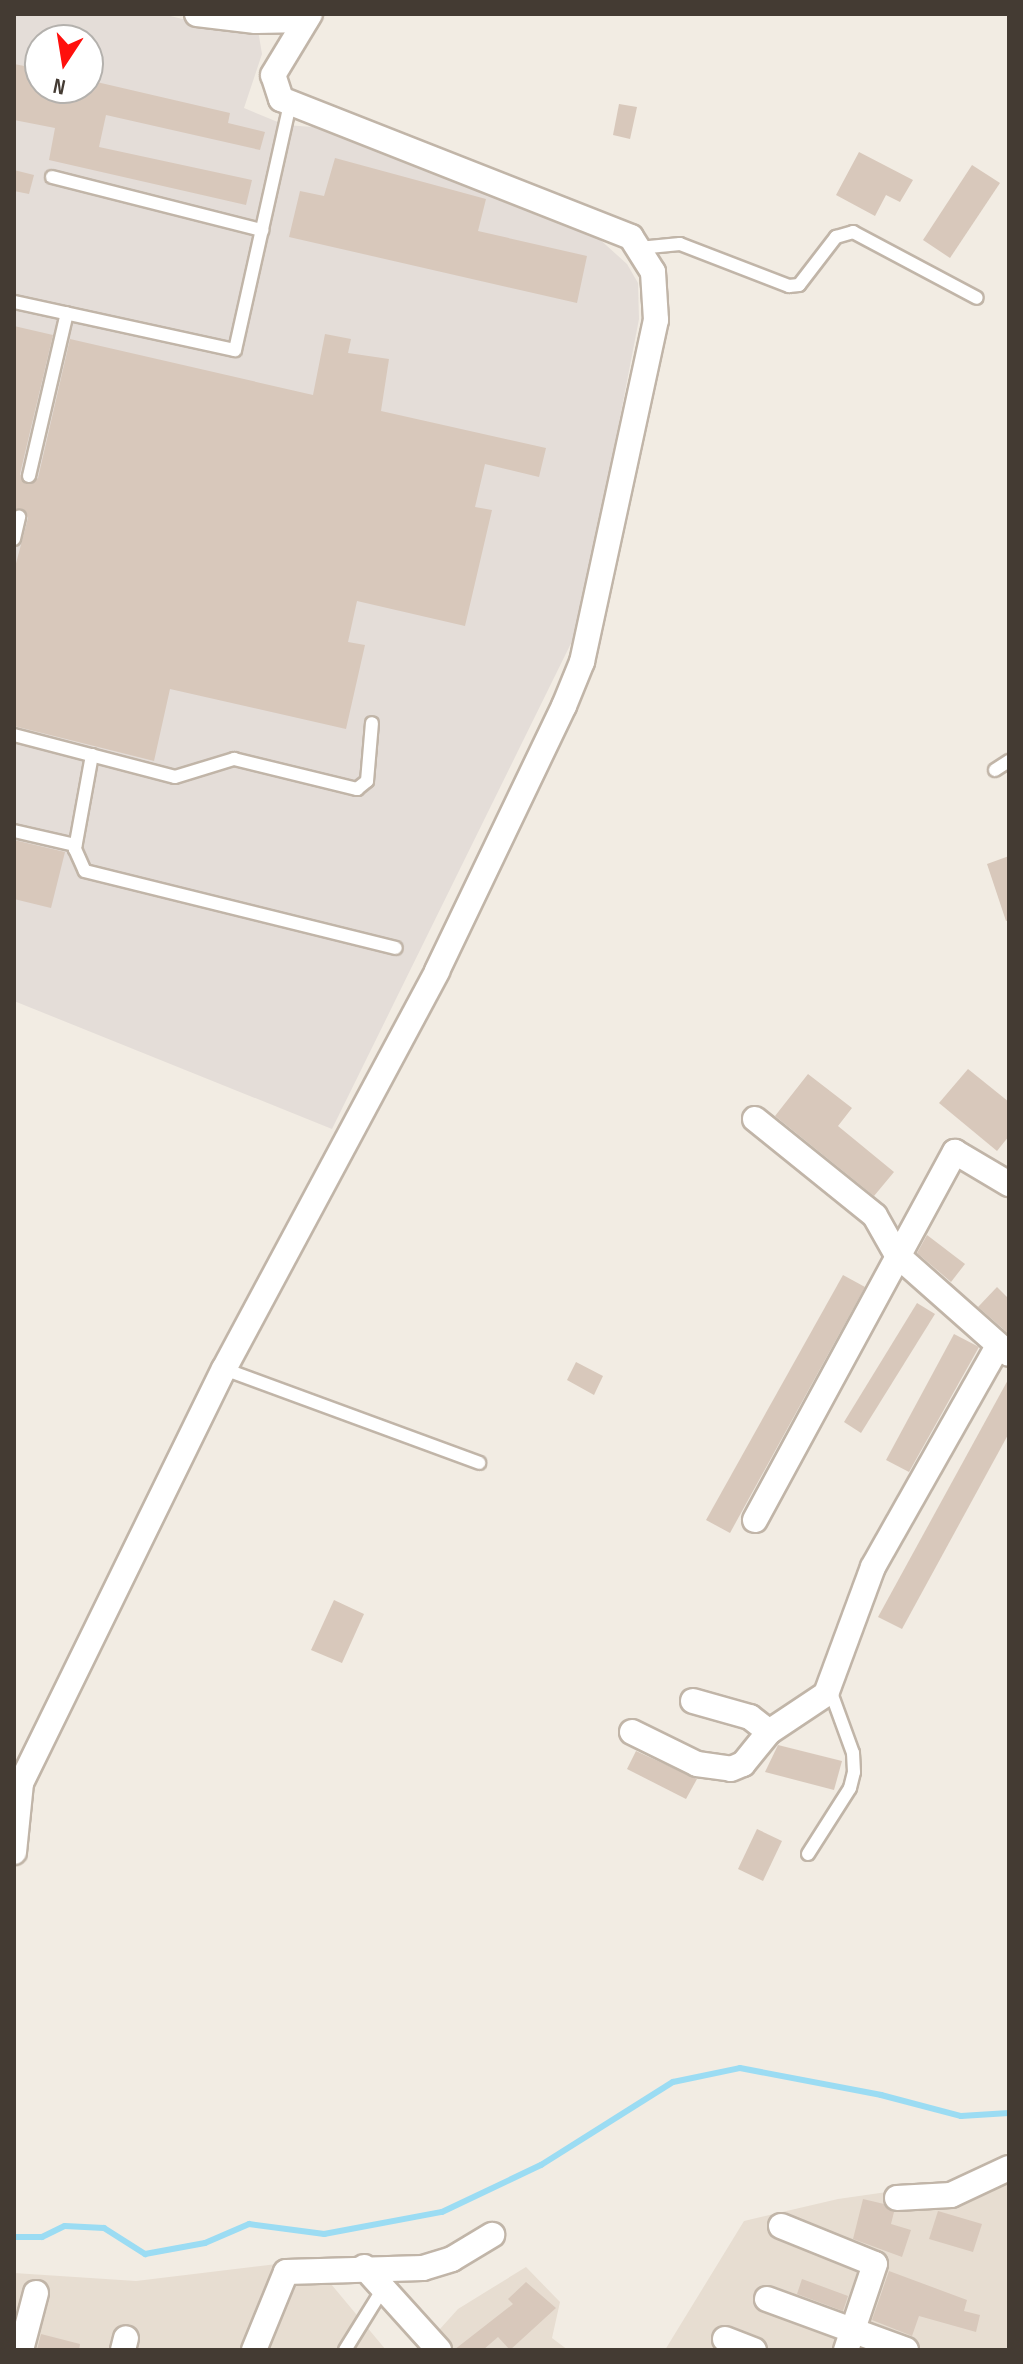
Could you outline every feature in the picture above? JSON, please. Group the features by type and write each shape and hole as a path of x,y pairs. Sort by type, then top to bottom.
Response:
{"street":[{"path":"14,1852 17,1782 224,1369 437,971 582,662 656,320 653,272 631,237 290,104 273,87 273,75 308,17 197,14"},
{"path":"632,1732 697,1764 731,1769 743,1764 769,1732 829,1687 873,1567 1004,1350 897,1255 875,1216 755,1119"},
{"path":"755,1520 955,1152 1009,1184"},
{"path":"693,1701 750,1717 769,1732"},
{"path":"897,2198 951,2195 1009,2168"},
{"path":"781,2226 875,2264 850,2341"},
{"path":"254,2350 286,2272 441,2264 492,2235"},
{"path":"364,2267 439,2350"},
{"path":"21,2350 36,2293"},
{"path":"767,2299 850,2341 906,2350"},
{"path":"725,2339 754,2350"}],"lane":[{"path":"14,302 235,350 290,104"},
{"path":"52,177 262,230"},
{"path":"639,248 680,244 799,285 836,237 853,232 977,298"},
{"path":"29,476 67,313"},
{"path":"14,539 19,517"},
{"path":"14,735 175,777 234,759 357,789 367,781 372,723"},
{"path":"92,755 75,845 75,857 85,871 396,948"},
{"path":"995,770 1009,761"},
{"path":"14,831 75,845"},
{"path":"224,1369 479,1463"},
{"path":"808,1854 850,1788 854,1772 853,1753 829,1687"},
{"path":"345,2350 384,2287"}],"shaded area":[{"path":"14,14 162,14 236,32 258,30 262,54 244,108 285,125 313,127 586,227 627,264 638,283 639,319 580,625 332,1129 14,1001"},
{"path":"1009,2155 1009,2350 665,2350 744,2221 838,2199 943,2184"},
{"path":"311,2260 386,2350 14,2350 14,2273 136,2281"},
{"path":"526,2267 560,2302 552,2338 568,2350 421,2350 458,2309"}],"building":[{"path":"14,64 24,66 24,104 104,104 104,84 230,113 228,123 265,132 260,150 106,115 99,147 252,180 246,205 49,160 55,128 14,120"},
{"path":"619,104 637,107 630,139 613,135"},
{"path":"859,152 913,180 900,202 886,195 875,216 836,195"},
{"path":"335,158 486,199 478,231 587,256 577,303 289,237 300,191 324,196"},
{"path":"972,165 1000,183 950,258 923,240"},
{"path":"14,170 34,175 29,194 14,191"},
{"path":"14,326 53,335 20,474 26,484 38,478 70,339 313,395 325,334 351,339 348,353 389,359 381,411 546,448 539,477 485,464 475,507 492,510 465,626 357,601 348,642 365,645 346,729 170,689 154,761 14,726 14,571 28,518 24,510 14,510"},
{"path":"14,840 65,852 51,908 14,899"},
{"path":"1009,856 1009,920 1006,921 987,864"},
{"path":"968,1069 1009,1102 1009,1136 997,1151 939,1103"},
{"path":"808,1074 852,1108 838,1126 894,1172 874,1196 775,1116"},
{"path":"927,1235 965,1264 951,1282 917,1253"},
{"path":"843,1275 865,1287 730,1533 706,1520"},
{"path":"997,1287 1009,1299 1009,1334 978,1307"},
{"path":"917,1303 935,1314 861,1433 844,1422"},
{"path":"954,1334 979,1347 909,1472 886,1460"},
{"path":"576,1362 603,1376 594,1395 567,1380"},
{"path":"1009,1378 1009,1433 902,1629 878,1617"},
{"path":"334,1600 364,1614 342,1663 311,1650"},
{"path":"778,1745 842,1761 834,1790 765,1772"},
{"path":"636,1751 697,1779 686,1799 627,1769"},
{"path":"757,1829 782,1841 763,1881 738,1869"},
{"path":"863,2199 884,2204 894,2212 891,2224 911,2230 902,2257 853,2239"},
{"path":"938,2211 982,2224 973,2252 929,2239"},
{"path":"889,2271 967,2300 964,2311 980,2315 976,2332 919,2316 912,2336 872,2320"},
{"path":"802,2279 848,2296 843,2311 797,2294"},
{"path":"526,2282 556,2308 510,2350 498,2337 483,2350 454,2350 513,2304 508,2299"},
{"path":"41,2334 80,2344 79,2350 37,2350"}],"waterway":[{"path":"14,2237 42,2237 65,2226 104,2228 145,2254 205,2243 249,2224 324,2234 442,2212 541,2165 673,2082 740,2068 881,2095 961,2116 1009,2113"}]}
